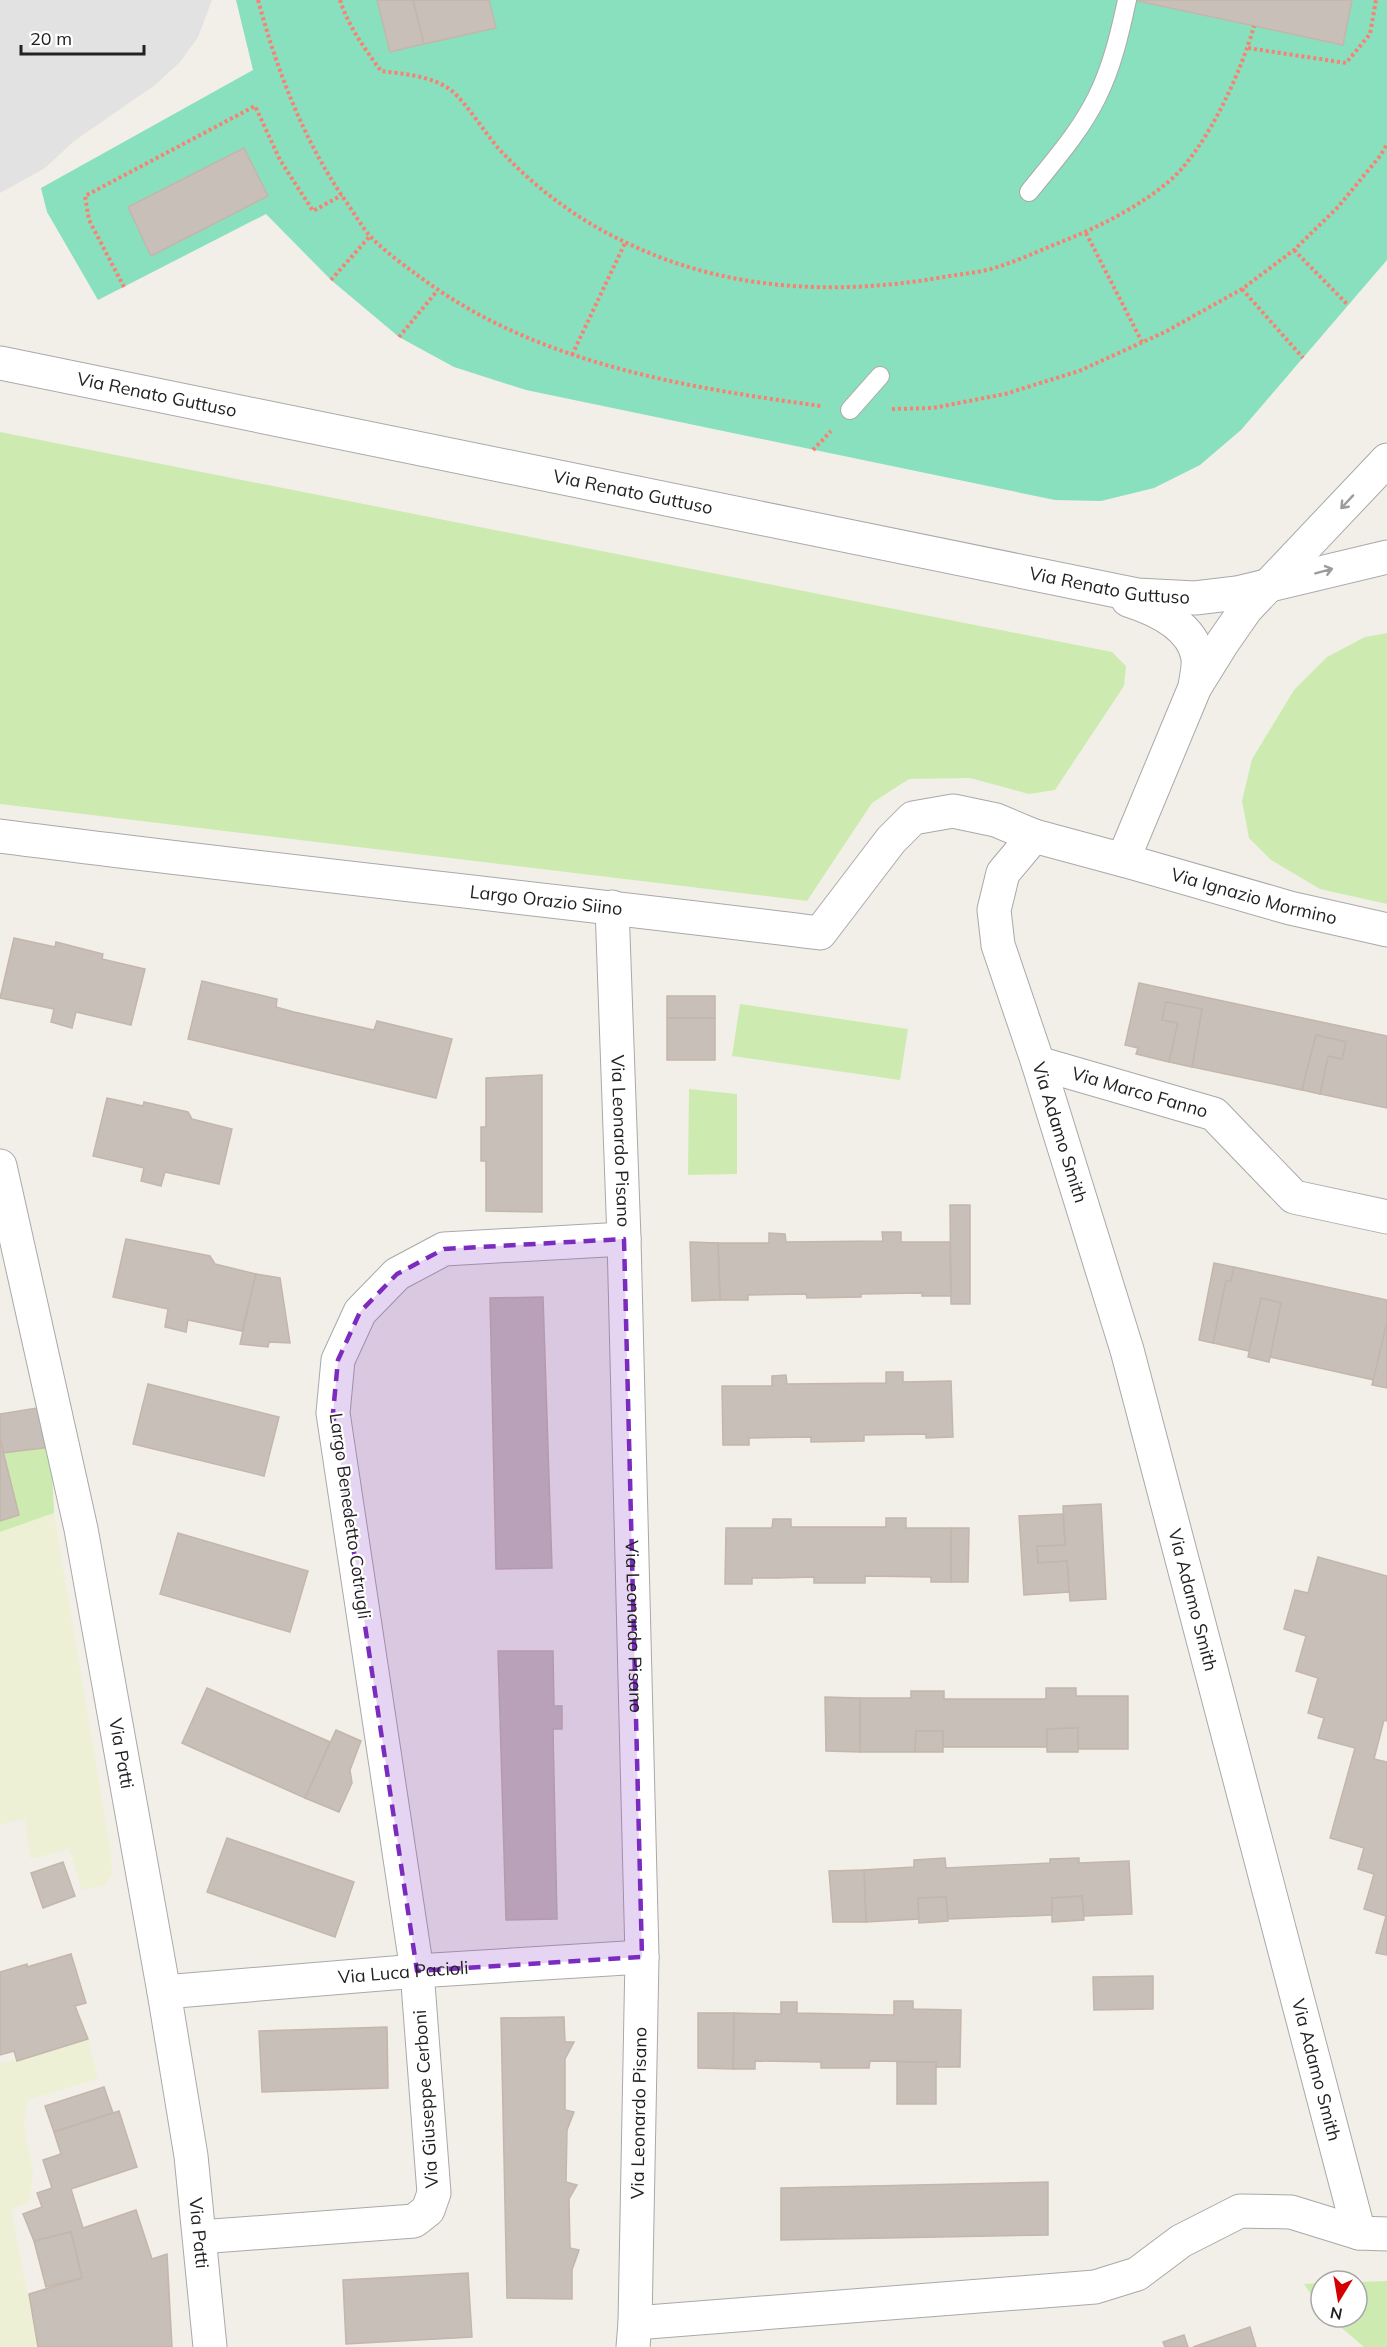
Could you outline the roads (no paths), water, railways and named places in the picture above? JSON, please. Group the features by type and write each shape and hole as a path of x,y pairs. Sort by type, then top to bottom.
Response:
{"street":[{"name":"Via Renato Guttuso","path":"0,363 1137,595 1195,598 1237,593 1329,569 1387,557"},
{"path":"1123,861 1195,687 1246,609 1387,460"},
{"path":"1078,584 1144,605 1176,623 1193,642 1199,660 1195,687"},
{"name":"Largo Orazio Siino","path":"0,836 176,859 612,907 820,933 891,840 913,818 953,812 996,820 1034,836"},
{"name":"Via Ignazio Mormino","path":"1034,836 1290,908 1387,930"},
{"name":"Via Adamo Smith","path":"1034,836 1003,873 994,910 998,945 1038,1063 1127,1350 1373,2233"},
{"name":"Via Leonardo Pisano","path":"612,907 624,1239 642,1957 634,2335"},
{"name":"Via Marco Fanno","path":"1038,1063 1214,1114 1294,1197 1387,1217"},
{"name":"Via Patti","path":"0,1166 81,1529 164,1992 191,2156 210,2347"},
{"name":"Largo Benedetto Cotrugli","path":"417,1971 333,1413 338,1360 360,1312 397,1274 444,1249 624,1239"},
{"name":"Via Luca Pacioli","path":"164,1992 417,1971 642,1957"},
{"name":"Via Giuseppe Cerboni","path":"200,2237 414,2221 428,2210 434,2193 417,1971"},
{"path":"634,2335 1095,2287 1137,2274 1181,2241 1240,2211 1291,2212 1373,2233"}],"lane":[{"path":"1029,192 1071,139 1097,97 1118,43 1127,0"},
{"path":"850,410 880,376"}]}
